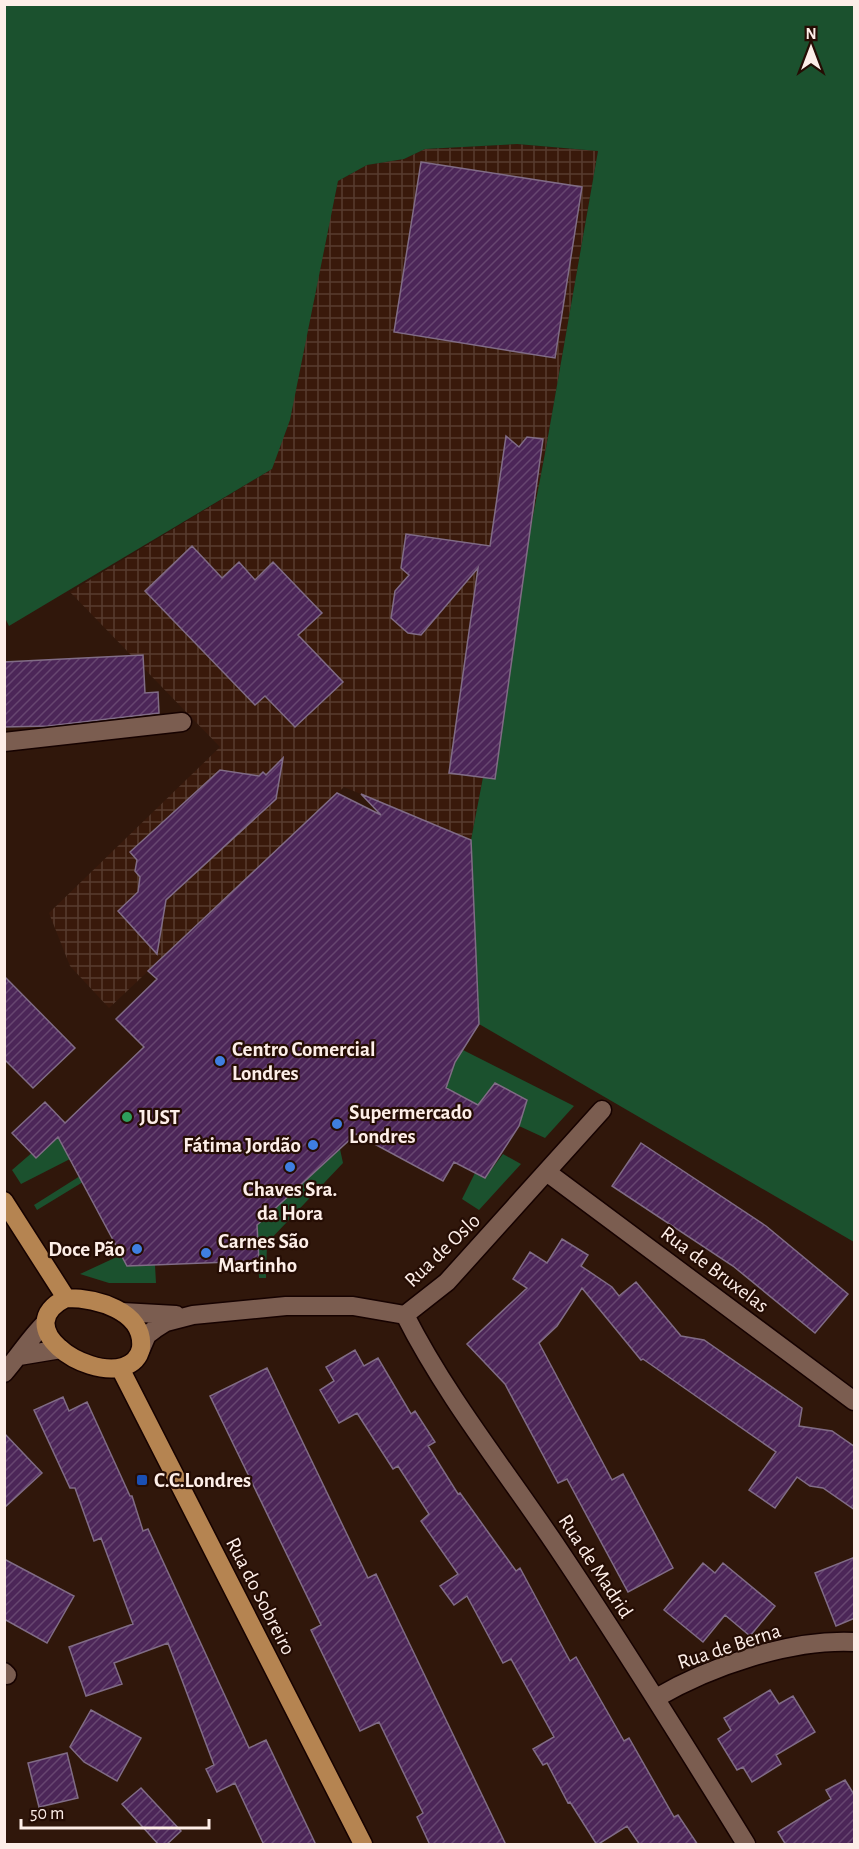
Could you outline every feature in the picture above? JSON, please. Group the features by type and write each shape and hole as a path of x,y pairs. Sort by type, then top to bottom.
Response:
{"main road":[{"path":"4,1201 66,1298"},
{"path":"66,1298 94,1300 122,1312 134,1322 140,1336 141,1349 132,1363 120,1368 91,1365 67,1355 48,1333 45,1323 47,1312 66,1298"},
{"name":"Rua do Sobreiro","path":"120,1368 363,1845"}],"street":[{"path":"4,742 182,722"},
{"name":"Rua de Oslo","path":"122,1312 139,1315 193,1315 286,1306 353,1306 405,1315 447,1282 548,1173 602,1110"},
{"name":"Rua de Bruxelas","path":"548,1173 855,1401"},
{"name":"Rua de Oslo","path":"141,1349 147,1335 155,1329 166,1322 193,1315"},
{"name":"Rua de Madrid","path":"405,1315 427,1357 559,1550 656,1698 746,1845"},
{"path":"4,1373 19,1356 26,1341 45,1323"},
{"path":"19,1356 61,1349"},
{"name":"Rua de Berna","path":"656,1698 685,1682 772,1651 855,1642"}],"shaded area":[{"path":"517,144 598,151 546,448 471,840 344,787 109,1008 70,966 49,913 220,747 70,592 272,469 338,181 367,165 404,159 425,149"}],"green space":[{"path":"5,5 854,5 854,1242 479,1024 471,840 546,448 598,151 517,144 425,149 404,159 367,165 338,181 290,420 272,469 9,626 5,618"},
{"path":"463,1050 574,1106 545,1138 519,1126 526,1100 478,1105 446,1088 455,1062"},
{"path":"56,1132 70,1159 21,1184 12,1170"},
{"path":"340,1149 343,1163 267,1243 266,1278 259,1278 257,1225"},
{"path":"503,1154 521,1164 479,1210 462,1199 475,1173 485,1178"},
{"path":"80,1176 83,1182 37,1210 34,1205"},
{"path":"121,1255 155,1265 156,1283 109,1283 80,1274"}],"building":[{"path":"421,162 582,187 555,358 394,332"},
{"path":"506,436 519,447 527,437 543,439 495,779 449,773 478,568 421,635 408,633 391,618 395,591 409,575 401,568 406,534 490,546"},
{"path":"192,546 222,578 239,562 255,580 273,562 322,613 298,635 343,682 295,727 265,696 255,705 145,591"},
{"path":"143,655 145,693 158,692 159,713 48,726 4,727 4,662"},
{"path":"283,758 276,799 166,900 157,954 118,911 138,892 140,877 135,871 137,860 130,852 220,770 259,776 263,772 266,775"},
{"path":"337,793 381,815 361,794 471,840 479,1024 455,1062 446,1088 478,1105 495,1083 527,1100 519,1126 485,1178 454,1162 443,1181 356,1134 257,1225 259,1261 127,1266 58,1137 36,1158 12,1133 45,1102 65,1123 144,1047 116,1019 157,979 148,971"},
{"path":"4,976 75,1048 33,1088 4,1059"},
{"path":"641,1143 766,1226 848,1294 815,1333 733,1266 612,1186"},
{"path":"562,1239 588,1255 581,1266 612,1287 619,1296 636,1282 681,1336 704,1340 802,1408 799,1426 832,1431 855,1447 855,1510 823,1488 810,1486 797,1477 775,1508 749,1490 776,1452 643,1359 641,1360 582,1288 557,1326 539,1343 612,1480 623,1474 673,1568 628,1592 567,1479 558,1483 505,1384 467,1344 527,1288 513,1279 530,1252 547,1263"},
{"path":"355,1350 364,1366 378,1358 411,1414 415,1411 435,1442 428,1446 458,1494 460,1493 516,1571 520,1568 570,1661 576,1657 624,1741 629,1738 674,1817 678,1815 698,1845 640,1845 627,1826 597,1845 570,1802 568,1803 547,1763 543,1765 533,1749 554,1737 511,1659 503,1663 467,1596 454,1605 440,1586 458,1574 421,1521 429,1514 398,1466 393,1469 357,1413 339,1423 320,1390 334,1381 326,1367"},
{"path":"267,1368 368,1578 376,1574 506,1845 430,1845 417,1817 423,1813 379,1722 360,1731 311,1630 321,1625 210,1396"},
{"path":"63,1397 69,1411 87,1402 130,1496 132,1496 143,1531 148,1529 249,1748 266,1740 316,1845 264,1845 235,1783 217,1792 206,1769 214,1765 168,1643 114,1663 122,1684 86,1696 69,1647 133,1624 101,1538 94,1541 75,1488 70,1488 34,1410"},
{"path":"4,1433 42,1473 4,1508"},
{"path":"855,1557 855,1618 836,1626 815,1573"},
{"path":"4,1559 74,1596 47,1643 4,1619"},
{"path":"703,1563 715,1573 723,1563 775,1606 750,1636 725,1615 703,1642 664,1610"},
{"path":"770,1690 779,1704 793,1696 815,1732 776,1755 781,1764 752,1782 743,1767 737,1770 718,1739 731,1730 724,1718"},
{"path":"91,1710 141,1738 117,1781 84,1762 70,1747"},
{"path":"67,1753 78,1798 39,1807 28,1763"},
{"path":"845,1780 855,1796 855,1845 786,1845 778,1832 831,1799 826,1790"},
{"path":"141,1788 181,1831 166,1845 159,1845 122,1804"}],"place":[{"name":"Centro Comercial Londres","path":"220,1061"},
{"name":"JUST","path":"127,1117"},
{"name":"Supermercado Londres","path":"337,1124"},
{"name":"Fátima Jordão","path":"313,1145"},
{"name":"Chaves Sra. da Hora","path":"290,1167"},
{"name":"Doce Pão","path":"137,1249"},
{"name":"Carnes São Martinho","path":"206,1253"},
{"name":"C.C.Londres","path":"142,1480"}]}
